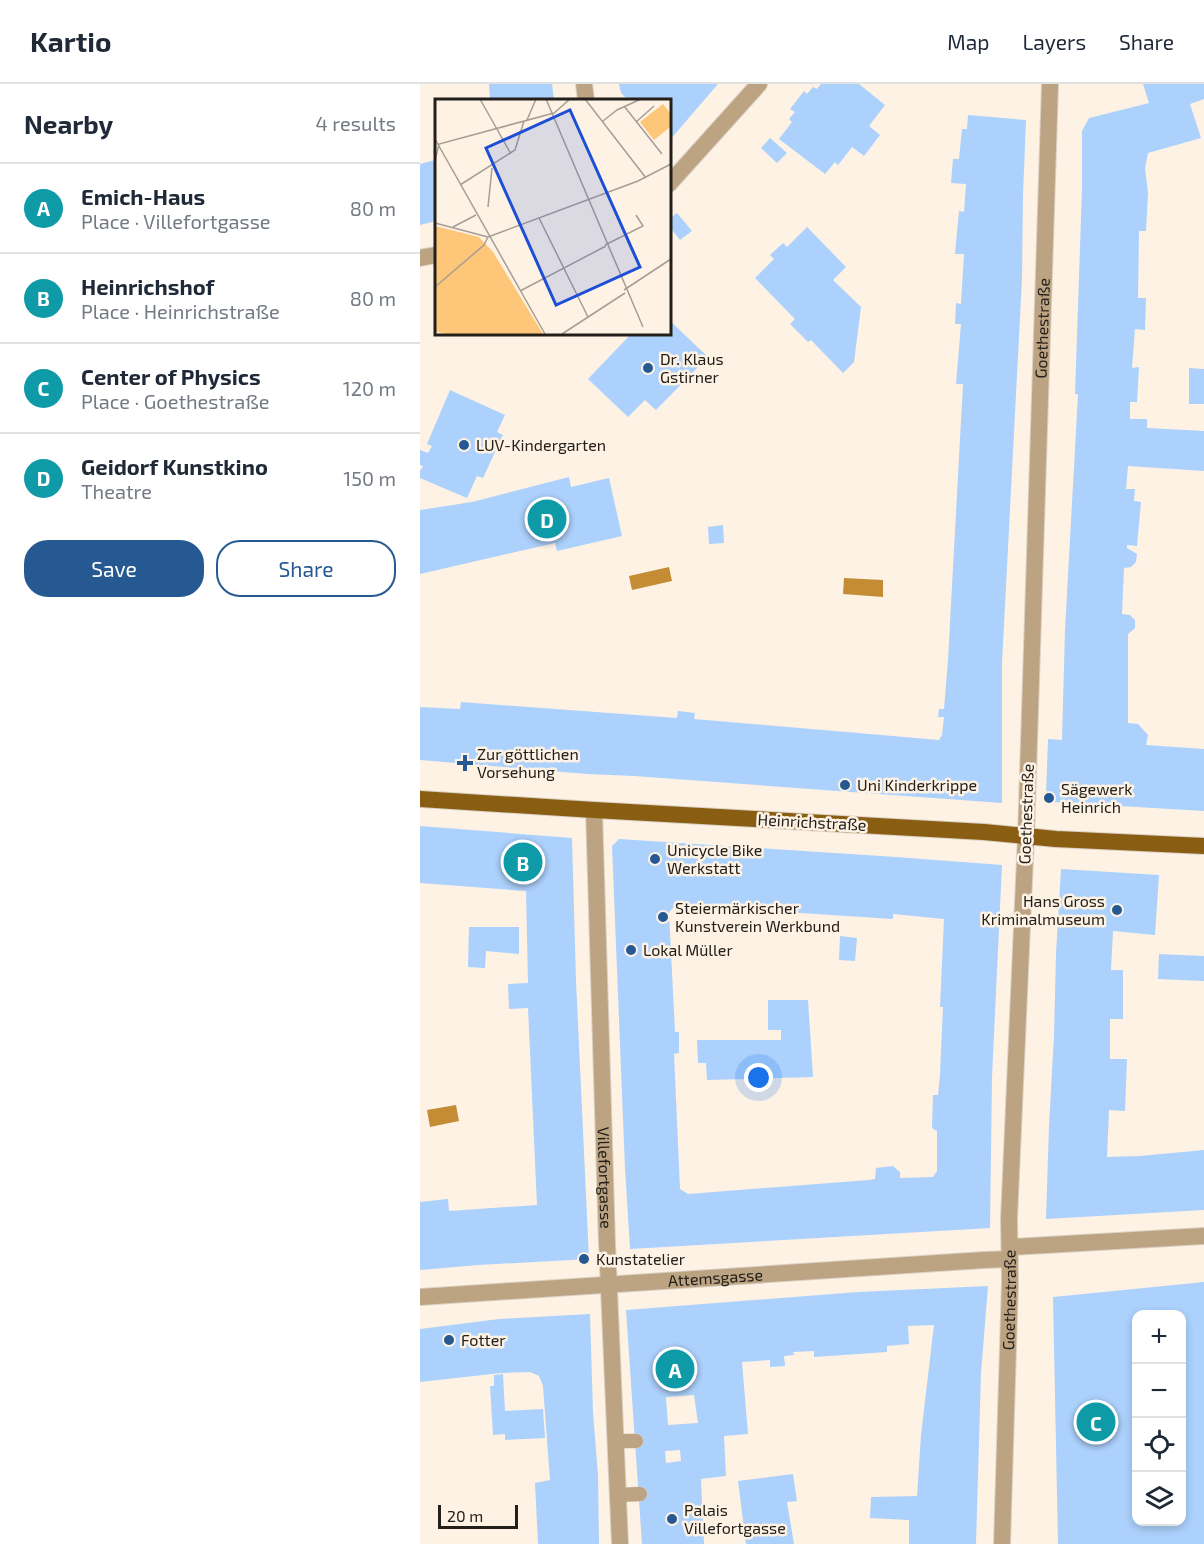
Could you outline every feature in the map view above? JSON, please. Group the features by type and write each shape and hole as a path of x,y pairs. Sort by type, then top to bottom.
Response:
{"main road":[{"name":"Heinrichstraße","path":"420,799 972,831 1056,839 1204,846"}],"street":[{"path":"584,84 586,99"},
{"path":"670,183 759,84"},
{"name":"Goethestraße","path":"1002,1544 1010,1282 1009,1219 1026,836 1050,84"},
{"path":"420,258 435,255"},
{"name":"Villefortgasse","path":"594,810 607,1243 620,1544"},
{"name":"Attemsgasse","path":"420,1297 610,1286 1204,1236"}],"lane":[{"path":"616,1441 636,1441"},
{"path":"618,1495 639,1494"}],"shaded area":[{"path":"669,567 672,581 632,590 629,576"},
{"path":"844,578 883,580 883,597 843,594"},
{"path":"456,1105 459,1121 430,1127 427,1110"}],"building":[{"path":"489,84 552,84 554,99 490,99"},
{"path":"619,84 718,84 670,140 670,99 627,99 621,93"},
{"path":"821,84 859,84 885,105 869,126 880,135 864,156 852,147 838,165 835,162 825,174 779,139 792,122 789,119 795,112 790,109 804,91 807,94 813,87 817,89"},
{"path":"1143,84 1204,84 1204,99 1190,104 1201,138 1148,153 1145,168 1148,193 1146,231 1139,231 1138,298 1146,298 1145,330 1135,329 1132,368 1139,367 1137,402 1130,402 1130,419 1147,419 1147,428 1204,431 1204,471 1128,466 1126,489 1135,489 1134,501 1141,502 1137,546 1127,545 1127,548 1137,554 1136,562 1131,567 1124,568 1122,614 1130,615 1135,620 1135,628 1128,634 1128,723 1138,724 1148,735 1146,745 1204,749 1204,811 1052,802 1046,795 1048,739 1062,740 1065,630 1078,394 1075,394 1082,131 1089,118 1149,103"},
{"path":"968,115 1026,120 1022,279 1002,663 1002,803 420,760 420,707 460,709 461,702 677,718 678,711 695,713 694,719 939,740 942,735 944,717 938,717 939,709 944,709 948,660 963,384 956,384 961,324 955,324 956,303 961,304 964,254 955,254 959,211 964,212 966,184 951,183 953,159 959,159 962,129 967,129"},
{"path":"770,138 787,153 777,163 761,148"},
{"path":"435,160 435,221 420,225 420,164"},
{"path":"677,213 692,231 680,240 670,227 670,218"},
{"path":"807,227 846,267 833,280 861,307 854,362 843,373 811,340 808,342 790,324 795,319 755,278 774,259 770,255 783,243 787,247"},
{"name":"Dr. Klaus Gstirner","path":"670,321 708,357 656,410 645,400 628,417 588,379 631,334 670,334"},
{"path":"1189,368 1204,369 1204,404 1189,404"},
{"name":"LUV-Kindergarten","path":"450,390 505,415 497,432 503,435 483,478 477,476 467,498 420,478 423,466 420,465 420,450 428,453 432,446 427,444"},
{"path":"569,477 571,487 609,478 622,536 557,551 555,543 420,574 420,510 472,502"},
{"path":"723,525 724,543 709,544 708,527"},
{"path":"420,826 572,838 589,1259 420,1270 420,1202 448,1199 449,1211 537,1205 528,1008 509,1009 508,984 528,983 526,891 420,883"},
{"path":"619,839 1002,865 992,1077 990,1228 630,1249 612,846","holes":["676,905 893,919 893,914 944,919 940,1074 938,1095 933,1095 932,1128 937,1131 937,1171 933,1177 900,1178 900,1172 893,1166 876,1168 875,1179 869,1180 688,1194 680,1189 674,1054 679,1053 679,1032 675,1032 669,912"]},
{"path":"1061,869 1159,875 1155,935 1113,931 1111,970 1123,970 1123,1019 1110,1019 1110,1059 1127,1059 1125,1111 1109,1110 1107,1157 1204,1150 1204,1210 1046,1219"},
{"path":"469,927 519,927 519,954 486,951 485,968 468,967"},
{"path":"840,936 857,938 855,961 839,960"},
{"path":"1159,954 1204,956 1204,981 1158,979"},
{"path":"768,1000 808,1000 813,1077 707,1080 706,1063 698,1063 697,1040 781,1040 781,1030 768,1030"},
{"path":"1204,1282 1204,1544 1058,1544 1053,1297"},
{"path":"988,1286 981,1373 976,1544 909,1544 909,1520 870,1518 871,1497 917,1496 921,1435 934,1325 908,1326 909,1344 887,1346 887,1352 814,1357 814,1351 793,1352 794,1355 784,1356 785,1366 770,1367 770,1360 742,1362 748,1434 724,1436 726,1476 701,1479 704,1544 642,1544 626,1310 858,1292","holes":["694,1395 698,1423 668,1425 666,1397","680,1450 681,1461 666,1463 665,1451"]},
{"path":"590,1314 599,1544 538,1544 535,1483 550,1480 543,1386 539,1376 530,1372 501,1373 420,1382 420,1329 499,1319"},
{"path":"503,1374 505,1411 543,1409 545,1438 505,1440 505,1434 493,1435 490,1386 494,1386 494,1375"},
{"path":"793,1474 797,1501 787,1502 794,1544 746,1544 738,1481"}],"place":[{"name":"Dr. Klaus Gstirner","path":"648,368"},
{"name":"LUV-Kindergarten","path":"464,445"},
{"name":"Geidorf Kunstkino","path":"547,519"},
{"name":"Zur göttlichen Vorsehung","path":"465,763"},
{"name":"Uni Kinderkrippe","path":"845,785"},
{"name":"Sägewerk Heinrich","path":"1049,798"},
{"name":"Unicycle Bike Werkstatt","path":"655,859"},
{"name":"Heinrichshof","path":"523,862"},
{"name":"Hans Gross Kriminalmuseum","path":"1117,910"},
{"name":"Steiermärkischer Kunstverein Werkbund","path":"663,917"},
{"name":"Lokal Müller","path":"631,950"},
{"name":"Kunstatelier","path":"584,1259"},
{"name":"Fotter","path":"449,1340"},
{"name":"Emich-Haus","path":"675,1369"},
{"name":"Center of Physics","path":"1096,1422"},
{"name":"Palais Villefortgasse","path":"672,1519"}]}
